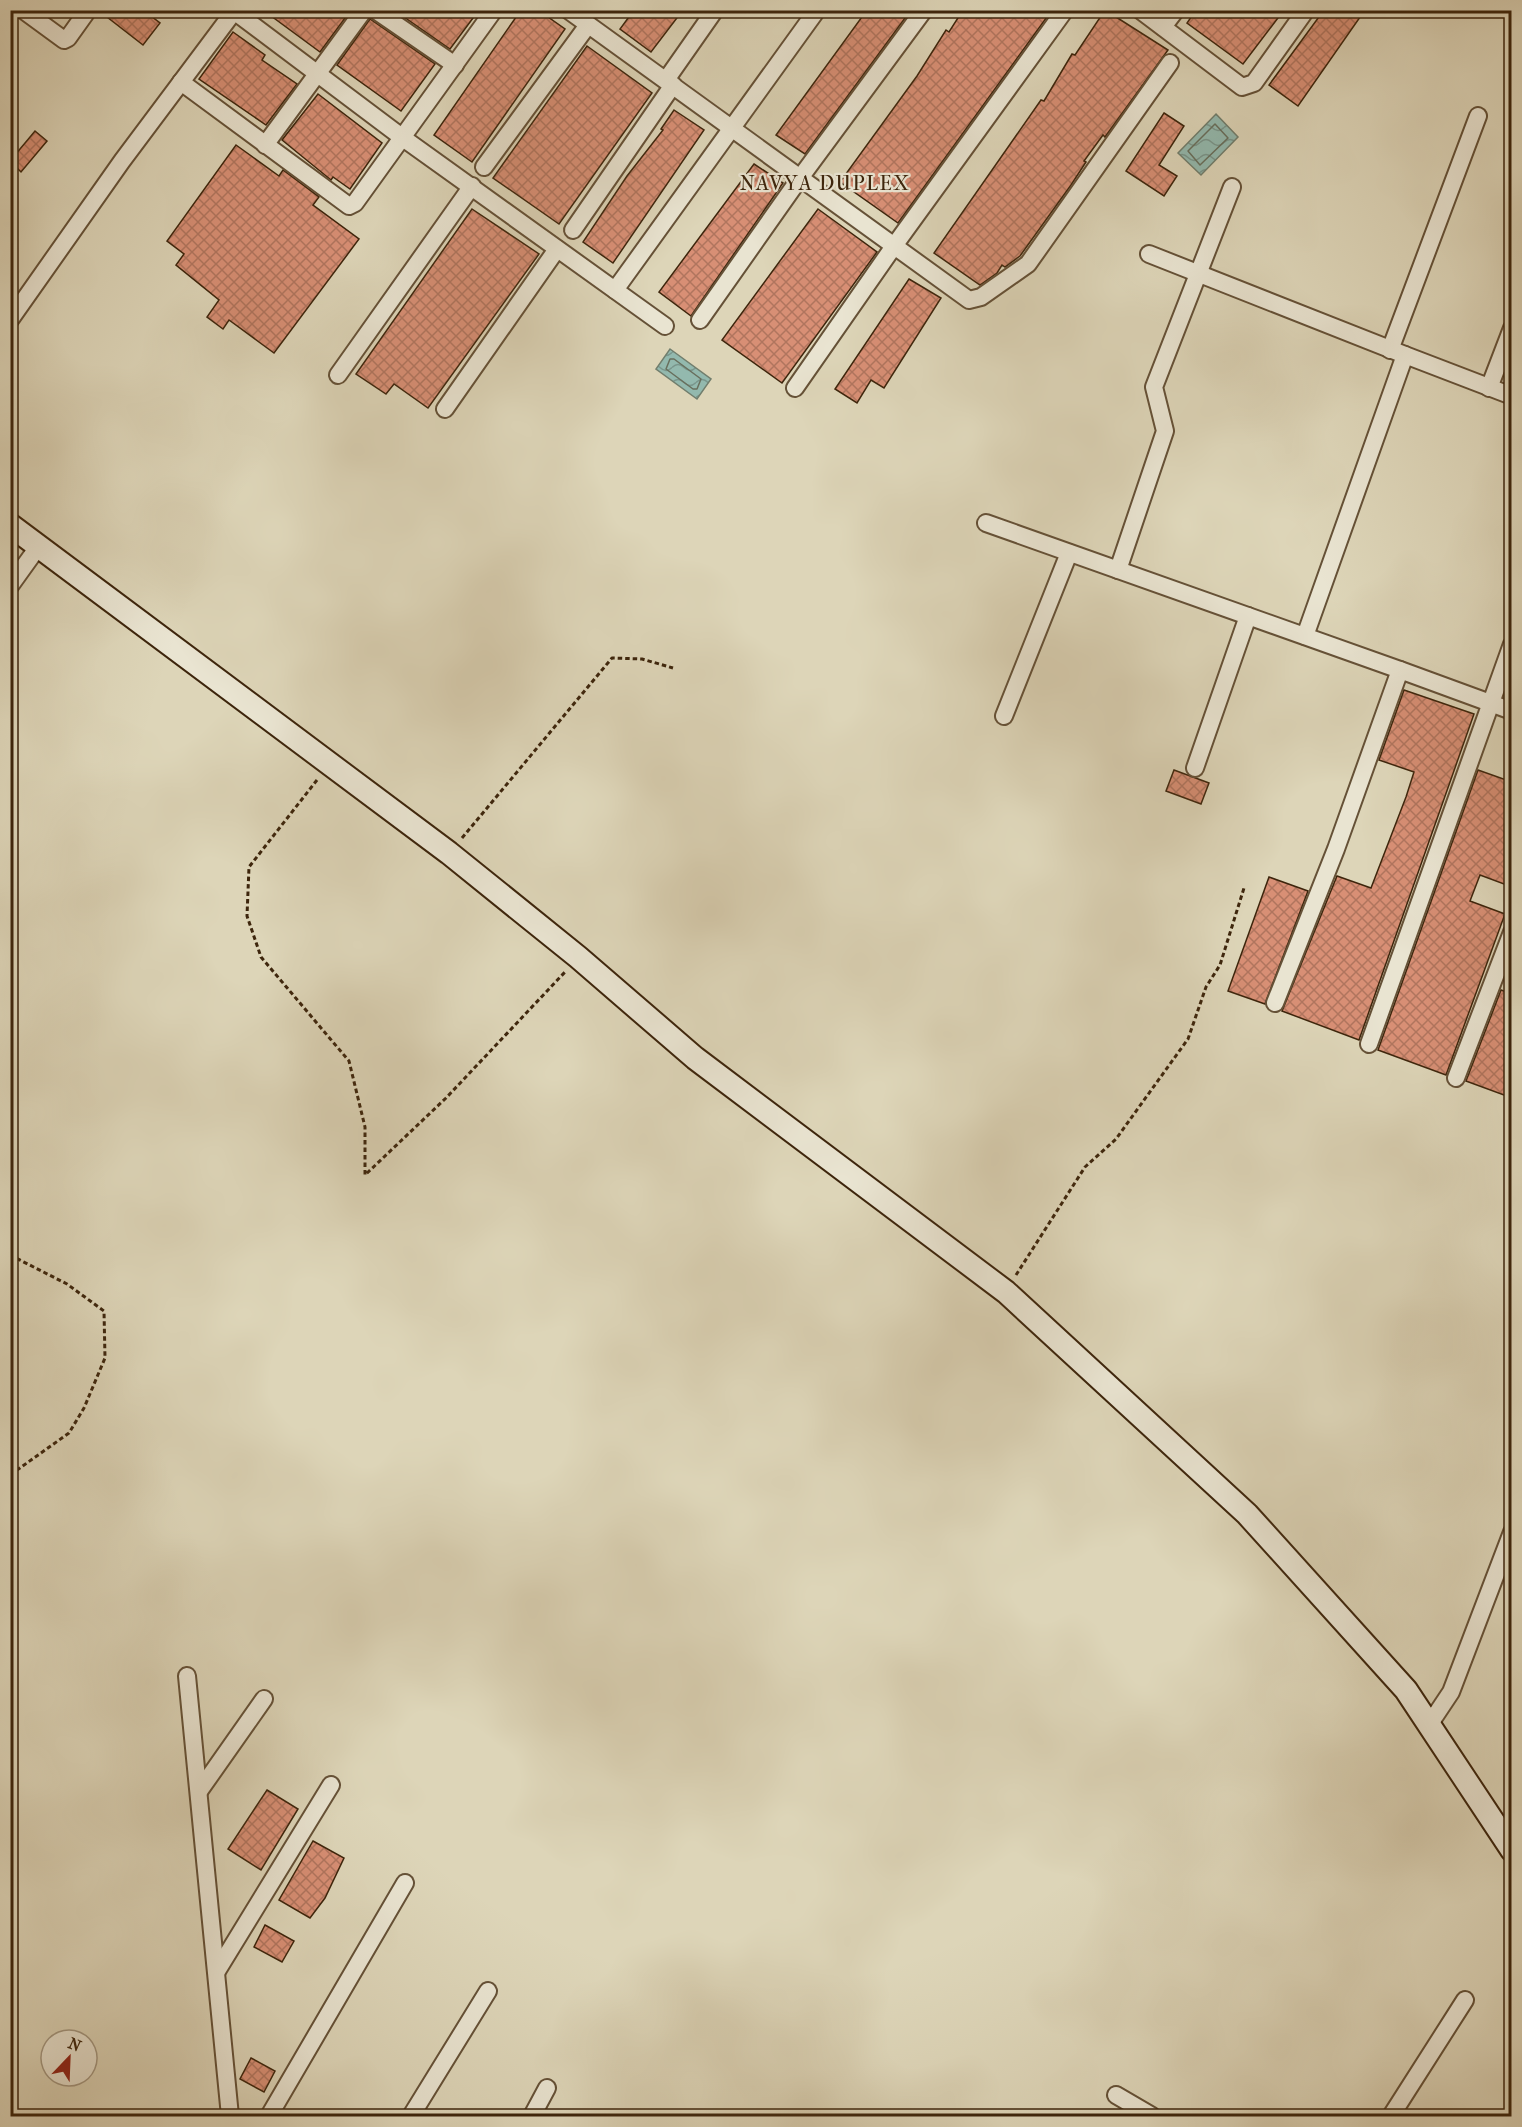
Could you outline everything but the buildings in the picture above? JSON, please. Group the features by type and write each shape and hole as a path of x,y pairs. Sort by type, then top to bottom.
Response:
{"street":[{"path":"23,10 64,40 68,38 88,10"},
{"path":"265,145 364,10"},
{"path":"375,10 455,65"},
{"path":"181,82 349,206 355,203 494,10"},
{"path":"573,230 715,10"},
{"path":"615,290 730,127 817,10"},
{"path":"700,320 800,178 924,10"},
{"path":"795,388 894,246 1065,10"},
{"path":"1140,10 1242,87 1254,83 1306,10"},
{"path":"1163,27 1176,10"},
{"path":"10,320 122,160 235,11 317,75 665,326"},
{"path":"572,12 969,300 981,297 1028,264 1170,63"},
{"path":"484,167 588,25"},
{"path":"1305,636 1397,353 1478,116"},
{"path":"338,375 472,186"},
{"path":"1118,570 1165,431 1154,387 1232,187"},
{"path":"445,409 557,249"},
{"path":"1149,254 1397,353 1512,396"},
{"path":"1489,387 1512,328"},
{"path":"987,523 1512,711"},
{"path":"10,525 449,853 578,957 695,1058 1006,1292 1247,1514 1406,1690 1512,1850"},
{"path":"10,586 38,547"},
{"path":"1004,716 1069,552"},
{"path":"1195,768 1248,616"},
{"path":"1369,1044 1512,644"},
{"path":"1275,1003 1336,849 1400,670"},
{"path":"1456,1078 1512,932"},
{"path":"1429,1725 1451,1692 1512,1532"},
{"path":"187,1676 200,1790 230,2116"},
{"path":"200,1790 264,1699"},
{"path":"217,1971 331,1785"},
{"path":"269,2116 405,1883"},
{"path":"411,2116 488,1990"},
{"path":"1391,2116 1465,2000"},
{"path":"532,2116 547,2088"},
{"path":"1116,2095 1152,2116"}],"path":[{"path":"449,853 612,658 642,659 673,668"},
{"path":"329,764 296,810 249,867 247,916 261,957 349,1061 365,1127 365,1175 446,1098 578,957"},
{"path":"1006,1292 1085,1167 1116,1139 1188,1039 1206,987 1220,965 1244,888"},
{"path":"10,1255 67,1284 104,1311 105,1358 84,1408 69,1434 10,1475"}],"water":[{"path":"1216,114 1238,137 1201,175 1178,153"},
{"path":"670,349 711,379 697,399 656,369"}],"district":[{"name":"NAVYA DUPLEX","path":"825,183"}]}
